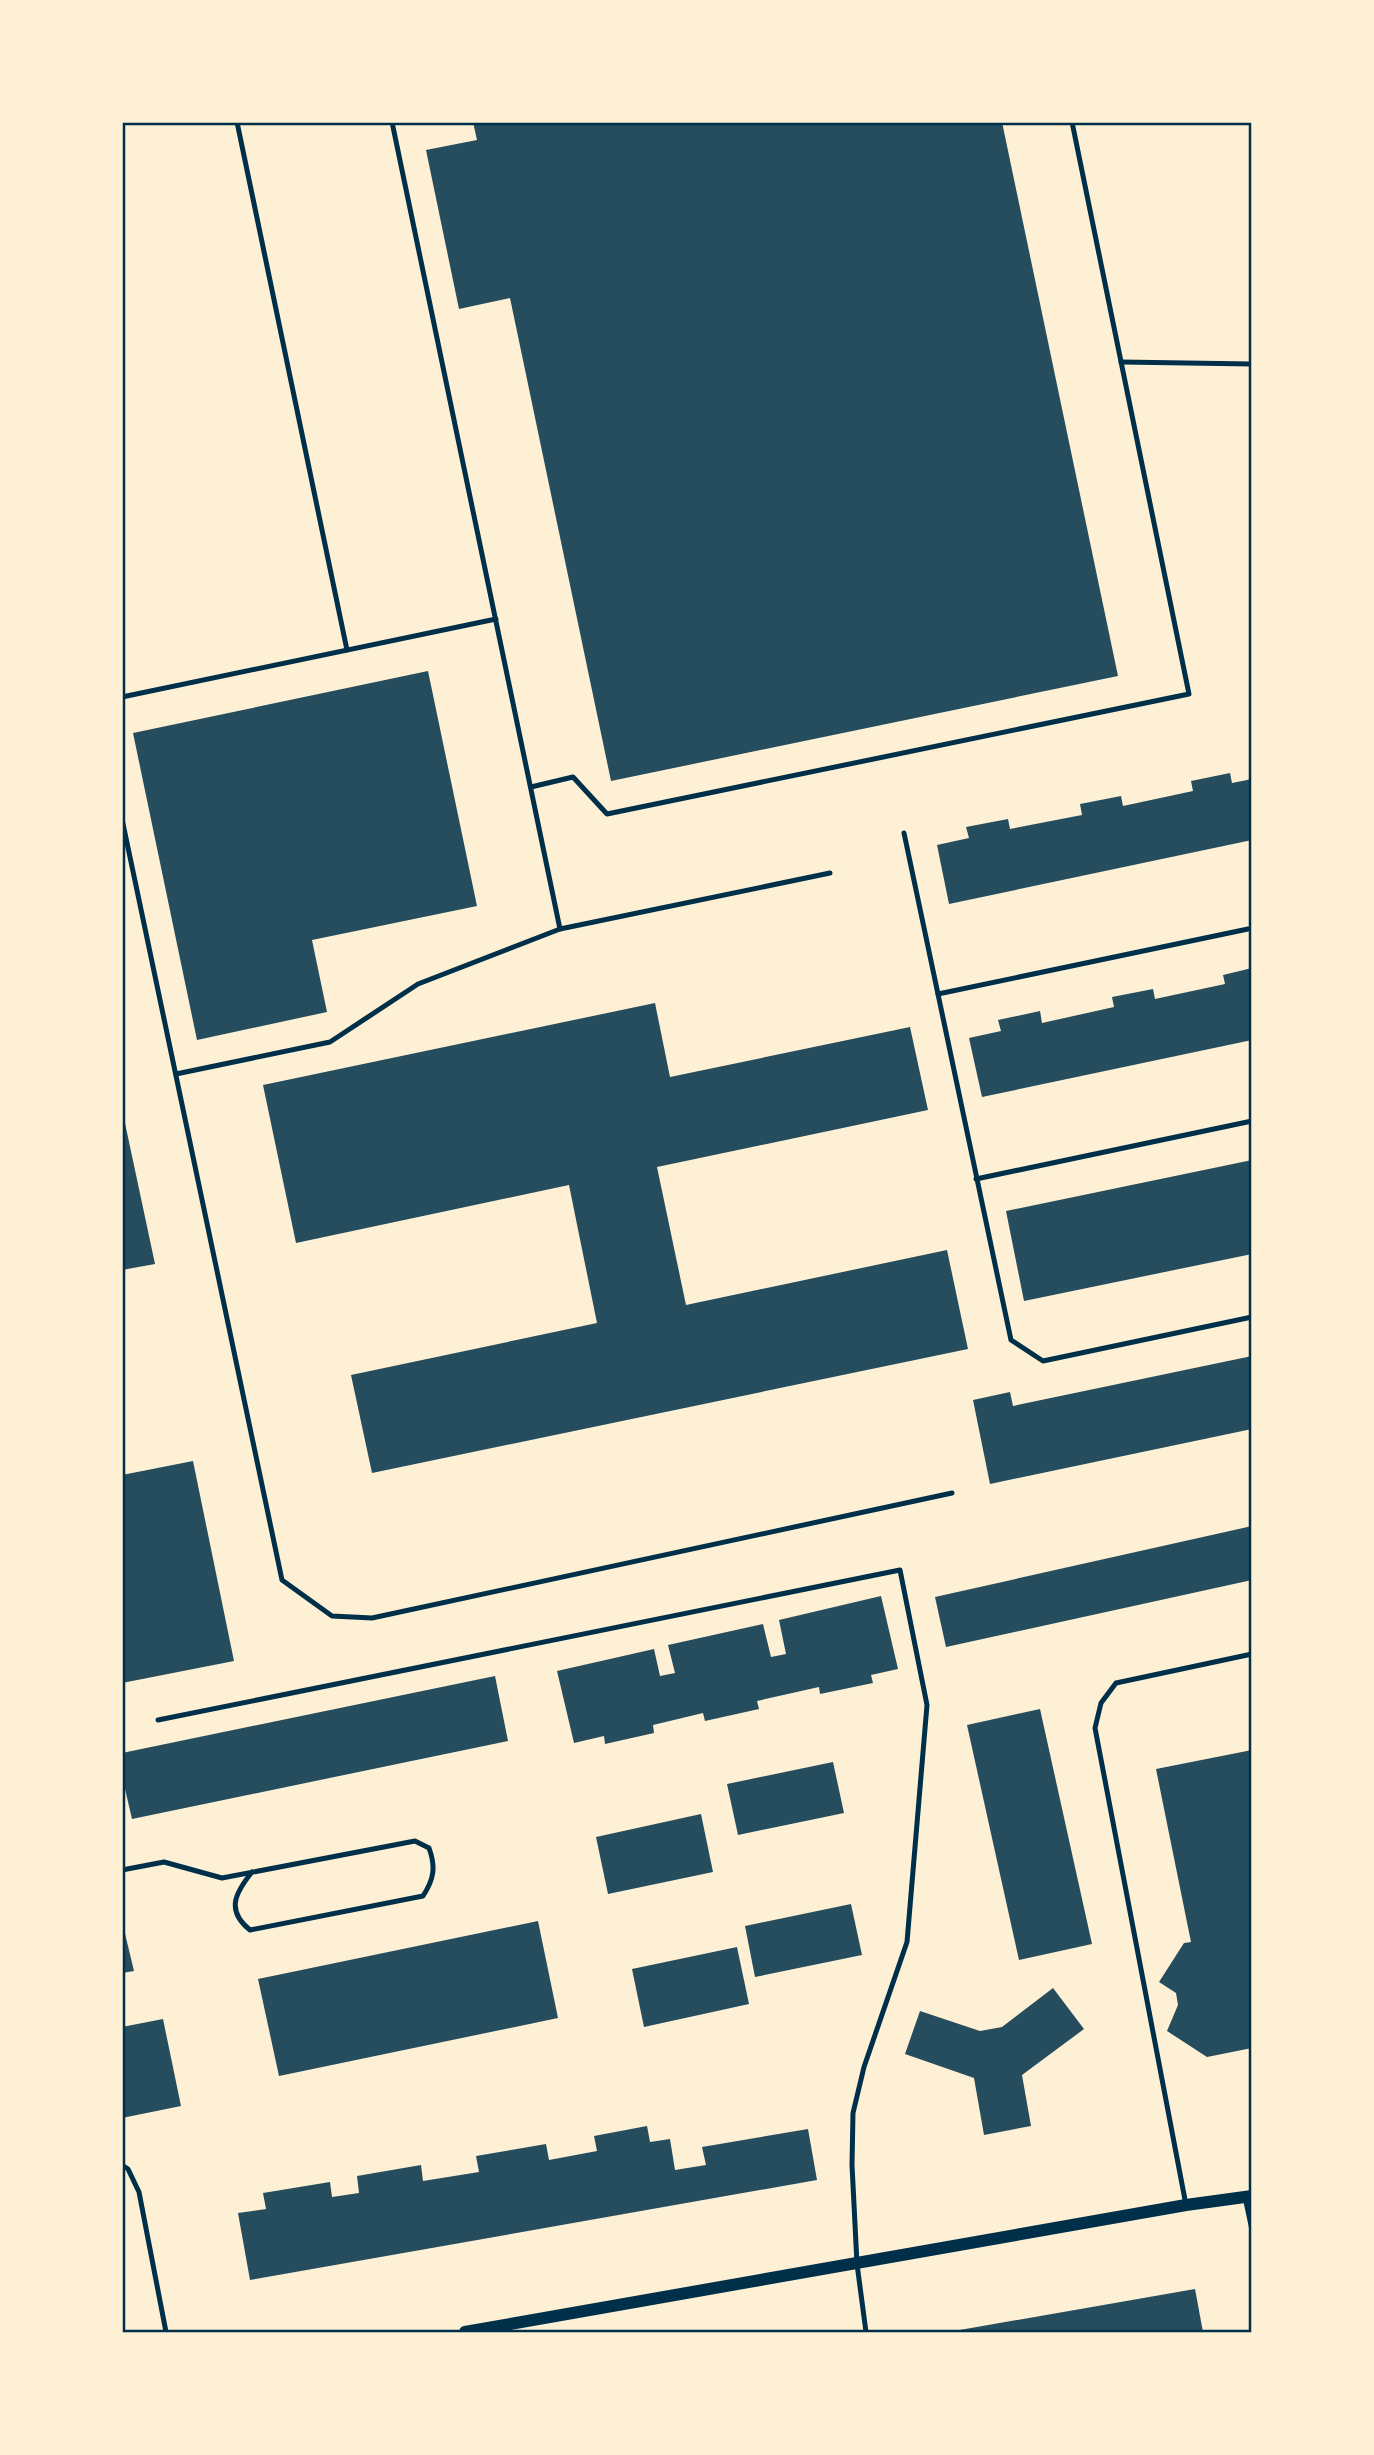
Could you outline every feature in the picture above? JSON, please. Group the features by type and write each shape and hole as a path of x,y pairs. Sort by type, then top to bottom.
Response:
{"street":[{"path":"465,2333 1248,2197"}],"lane":[{"path":"237,122 347,650"},
{"path":"392,122 560,929"},
{"path":"531,787 573,778 607,814 1189,694 1072,122"},
{"path":"1121,362 1251,364"},
{"path":"122,697 496,619"},
{"path":"122,818 282,1580 332,1616 372,1618 952,1493"},
{"path":"904,833 1011,1340 1043,1361 1251,1317"},
{"path":"176,1074 330,1042 418,984 560,929 830,873"},
{"path":"938,994 1248,929"},
{"path":"976,1179 1251,1121"},
{"path":"158,1720 900,1570 928,1705 907,1942 864,2067 853,2113 852,2165 857,2264 866,2333"},
{"path":"1186,2206 1095,1728 1101,1703 1116,1683 1251,1654"},
{"path":"122,1870 164,1862 222,1878 253,1872 415,1841 429,1848 435,1864 431,1883 423,1896 250,1930 241,1923 236,1907 237,1892 253,1872"},
{"path":"122,2165 128,2169 139,2192 166,2333"},
{"path":"1248,2197 1251,2230"}],"building":[{"path":"473,122 1002,122 1118,676 611,781 510,298 459,309 426,150 477,140"},
{"path":"428,671 477,906 312,940 327,1012 197,1040 133,733"},
{"path":"1230,773 1232,783 1252,779 1252,840 949,904 937,845 969,838 966,827 1008,819 1010,829 1082,815 1080,804 1121,796 1123,806 1193,791 1191,781"},
{"path":"1252,968 1252,1040 982,1097 969,1038 1001,1031 998,1020 1040,1011 1042,1023 1114,1007 1112,997 1153,989 1155,999 1225,984 1223,975"},
{"path":"655,1003 670,1077 910,1027 928,1110 657,1167 686,1305 947,1250 968,1349 372,1473 351,1375 597,1323 569,1185 296,1243 263,1085"},
{"path":"122,1109 155,1264 122,1270"},
{"path":"1252,1160 1252,1254 1024,1301 1006,1211"},
{"path":"1252,1356 1252,1429 990,1484 973,1400 1010,1392 1013,1406"},
{"path":"193,1461 234,1661 122,1683 122,1475"},
{"path":"1252,1526 1252,1580 946,1647 935,1597"},
{"path":"881,1596 898,1669 871,1675 873,1683 820,1694 819,1687 757,1701 759,1709 705,1721 703,1713 653,1725 654,1733 605,1744 604,1736 574,1743 557,1671 654,1649 660,1676 675,1673 668,1645 763,1624 771,1657 786,1654 779,1620"},
{"path":"495,1676 508,1741 132,1819 122,1776 122,1753"},
{"path":"1040,1709 1092,1944 1019,1960 967,1725"},
{"path":"1252,1750 1252,2048 1207,2057 1167,2031 1178,2005 1176,1993 1159,1982 1184,1943 1191,1942 1156,1769"},
{"path":"833,1762 844,1813 738,1835 727,1784"},
{"path":"701,1814 713,1872 608,1894 596,1837"},
{"path":"851,1904 862,1955 755,1977 745,1926"},
{"path":"122,1921 134,1971 122,1973"},
{"path":"538,1921 558,2018 279,2076 258,1979"},
{"path":"737,1947 749,2004 644,2027 632,1969"},
{"path":"1053,1988 1084,2029 1022,2075 1031,2126 984,2135 974,2078 905,2054 920,2011 980,2031 1002,2027"},
{"path":"163,2019 181,2106 122,2118 122,2027"},
{"path":"647,2126 650,2142 670,2139 675,2170 706,2165 702,2147 808,2129 817,2180 250,2280 238,2213 266,2209 263,2193 330,2182 332,2197 359,2193 357,2176 421,2165 423,2181 479,2172 476,2156 546,2144 549,2160 597,2151 594,2136"},
{"path":"1195,2289 1203,2332 954,2332 954,2331"}]}
